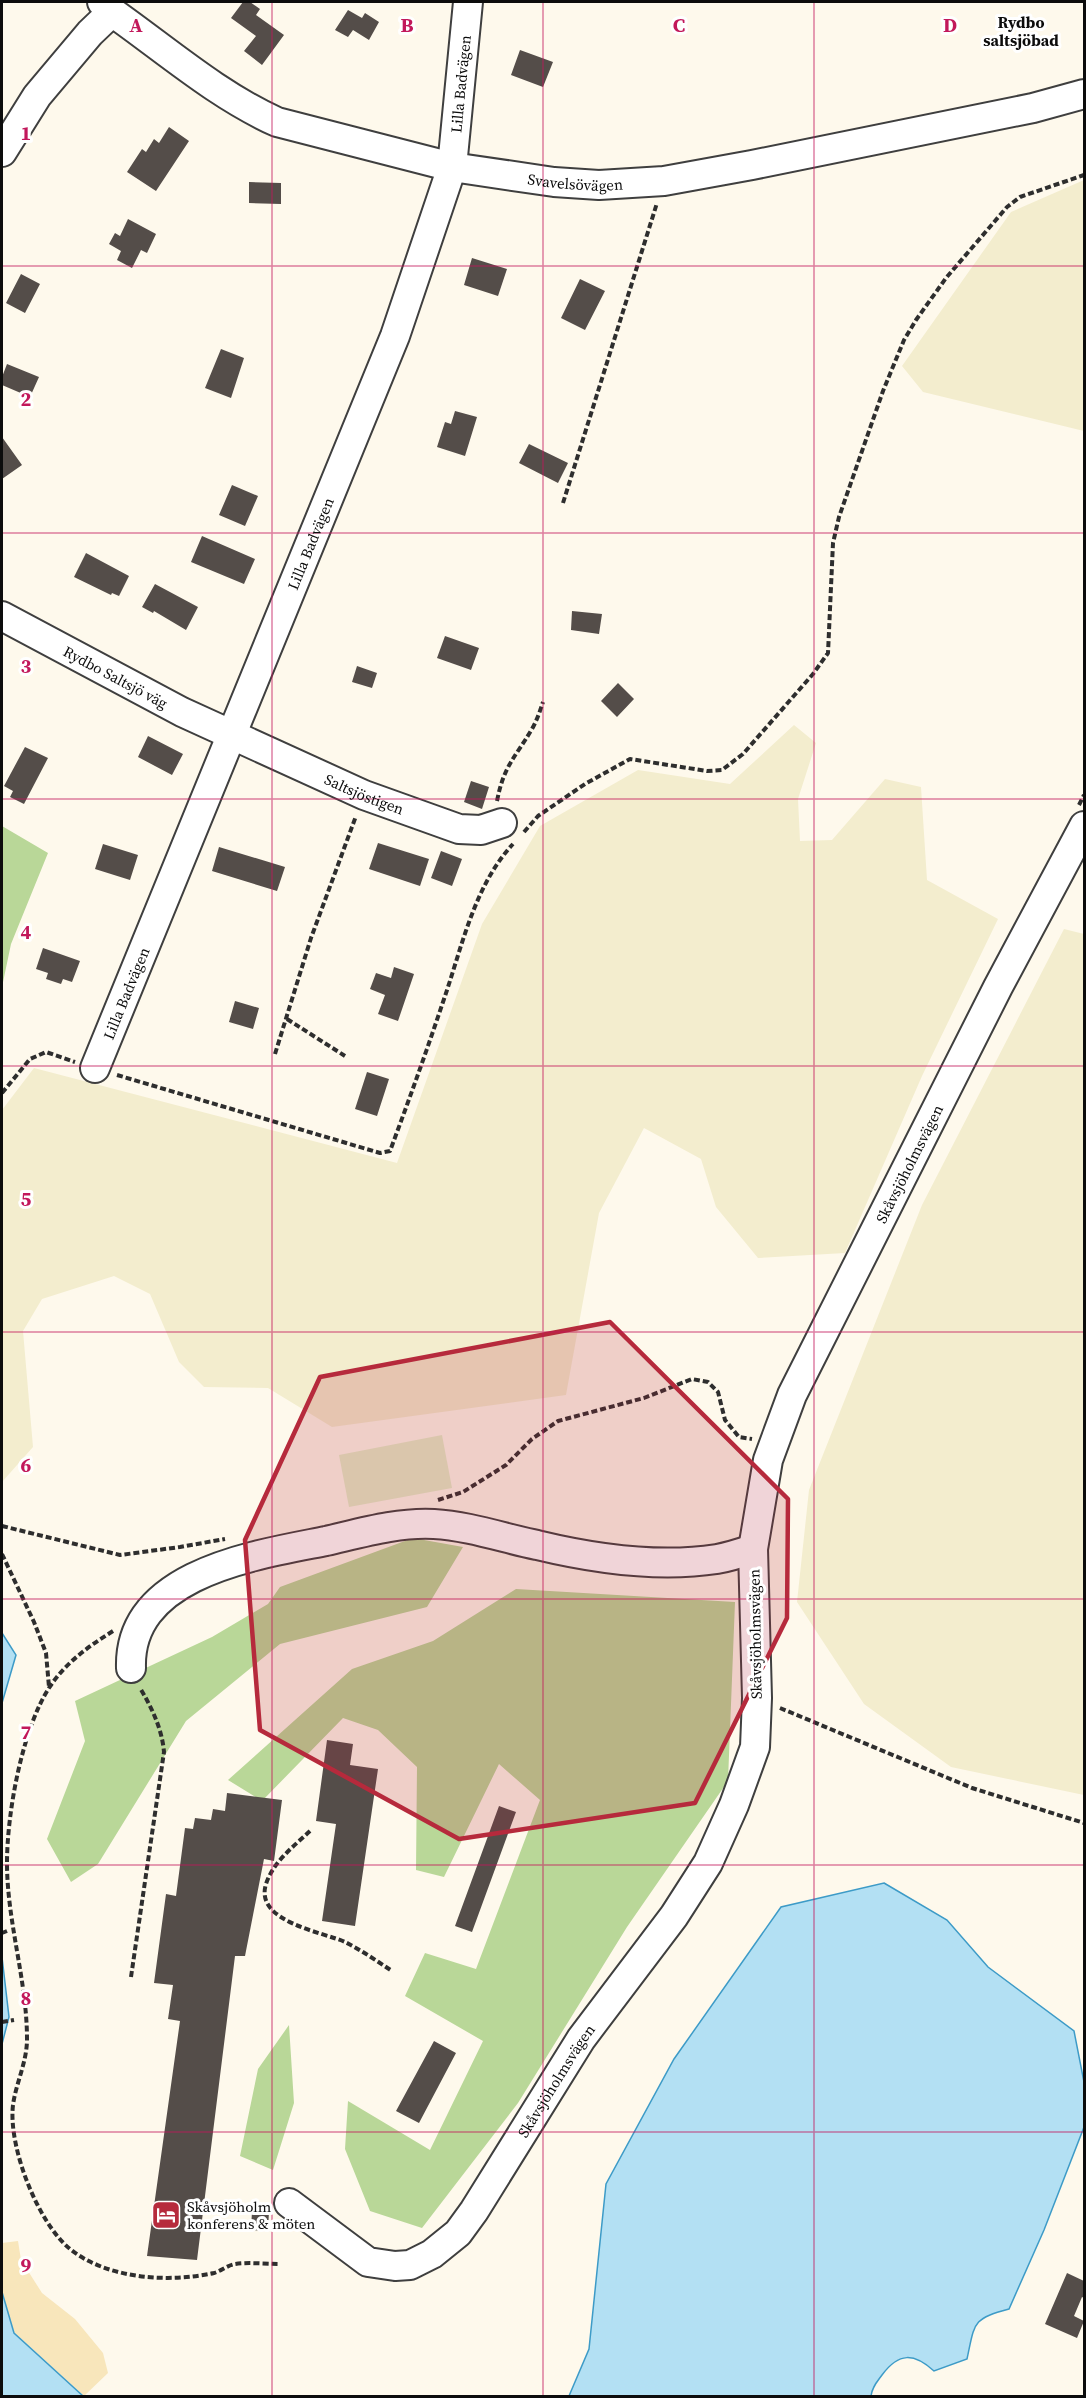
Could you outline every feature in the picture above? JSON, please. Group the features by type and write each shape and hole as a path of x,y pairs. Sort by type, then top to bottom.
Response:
{"street":[{"name":"Lilla Badvägen","path":"95,1068 395,336 452,166 468,2"},
{"name":"Svavelsövägen","path":"107,7 218,89 257,113 277,122 452,166 534,180 588,184 664,181 1033,108 1084,94"},
{"path":"2,152 37,96 90,33 107,7"},
{"name":"Rydbo Saltsjö väg","path":"2,616 182,712 231,735"},
{"name":"Saltsjöstigen","path":"231,735 364,795 459,829 481,830 497,825"},
{"name":"Skåvsjöholmsvägen","path":"289,2203 368,2262 410,2265 432,2254 458,2234 581,2039 674,1916 708,1863 734,1805 755,1747 757,1698 753,1550 768,1460 792,1395 1079,820"},
{"path":"132,1668 131,1655 134,1643 150,1610 176,1588 220,1566 295,1547 413,1525 462,1527 539,1546 604,1557 663,1563 718,1559 753,1550"}],"path":[{"path":"2,1093 30,1059 46,1052 380,1152 390,1151 474,910 491,873 508,849 538,816 585,783 630,759 706,771 722,770 743,754 813,674 828,653 833,543 839,518 883,391 904,340 946,278 1007,207 1020,197 1084,175"},
{"path":"563,502 664,181"},
{"path":"497,825 501,780 509,762 533,728 543,702"},
{"path":"275,1054 311,938 364,795"},
{"path":"1079,820 1084,795"},
{"path":"287,1019 345,1056"},
{"path":"432,1502 463,1492 506,1465 532,1439 558,1421 644,1398 692,1379 708,1382 718,1392 725,1419 739,1437 754,1439 761,1435"},
{"path":"2,1526 120,1555 235,1537"},
{"path":"2,1554 46,1653 49,1688"},
{"path":"150,1610 86,1648 68,1665 49,1688 21,1760 11,1814 7,1863 12,1918 23,1980 27,2040 13,2105 16,2149 27,2181 58,2237 71,2250 92,2263 114,2271 164,2277 217,2272 233,2264 280,2265"},
{"path":"131,1977 164,1752 163,1738 157,1720 132,1668"},
{"path":"757,1698 972,1788 1084,1823"},
{"path":"310,1830 275,1866 265,1887 267,1900 276,1912 290,1923 344,1942 392,1971"},
{"path":"2,2022 14,2020"}],"highlighted area":[{"path":"610,1322 788,1499 787,1618 695,1803 459,1839 260,1730 245,1540 320,1377"}],"shaded area":[{"path":"1084,180 1084,431 923,392 902,366 1011,212"},
{"path":"794,725 816,743 798,799 800,841 832,840 885,779 921,787 927,880 998,919 922,1076 845,1253 758,1258 716,1207 701,1159 644,1128 599,1213 566,1395 332,1427 268,1388 204,1387 179,1362 150,1294 114,1276 42,1299 23,1331 33,1447 2,1482 2,1110 34,1068 397,1163 482,924 540,826 638,770 730,784"},
{"path":"1064,929 1084,934 1084,1795 951,1767 864,1704 797,1602 809,1490 922,1205"}],"green space":[{"path":"2,826 48,853 11,944 2,987"},
{"path":"442,1435 452,1488 349,1507 339,1455"},
{"path":"413,1538 463,1547 427,1607 280,1644 186,1721 98,1864 71,1882 47,1839 85,1741 75,1701 212,1637 268,1604 280,1587"},
{"path":"516,1589 735,1602 728,1781 627,1927 518,2103 422,2228 370,2211 345,2149 348,2101 430,2150 483,2041 405,1996 425,1953 476,1969 540,1800 499,1764 444,1877 416,1870 417,1767 378,1730 343,1718 262,1801 228,1780 352,1669 433,1641"},
{"path":"289,2025 294,2103 273,2170 240,2156 258,2069"}],"sand":[{"path":"18,2241 21,2260 42,2293 75,2319 103,2353 108,2373 84,2396 14,2332 2,2292 2,2243"}],"water":[{"path":"2,1633 16,1655 2,1703"},
{"path":"884,1883 947,1920 988,1967 1074,2031 1084,2082 1084,2127 1044,2230 1009,2309 988,2316 977,2324 967,2359 934,2371 913,2358 901,2359 888,2367 874,2387 871,2396 569,2396 589,2349 606,2184 674,2059 781,1907"},
{"path":"2,1957 9,2017 2,2044"},
{"path":"2,2292 14,2333 83,2396 2,2396"}],"building":[{"path":"243,2 250,2 260,9 256,15 284,35 262,65 244,51 256,36 231,18"},
{"path":"348,10 362,18 365,13 379,22 369,40 353,30 348,37 335,30"},
{"path":"520,50 553,62 543,87 511,75"},
{"path":"169,127 189,141 156,191 127,172 142,149 146,152 154,139 159,143"},
{"path":"249,182 281,183 281,204 249,203"},
{"path":"128,219 156,234 147,253 141,250 132,268 117,260 121,251 109,244 115,233 120,236"},
{"path":"472,258 507,269 498,296 464,285"},
{"path":"21,274 40,284 25,313 6,303"},
{"path":"580,279 605,291 585,330 561,318"},
{"path":"221,349 244,358 231,398 205,388"},
{"path":"7,364 39,377 30,397 2,385 2,377"},
{"path":"455,411 477,417 465,456 437,447 445,422 451,424"},
{"path":"2,437 22,465 2,479"},
{"path":"529,444 568,463 558,483 519,463"},
{"path":"232,485 258,496 245,526 219,515"},
{"path":"202,536 255,559 244,584 191,562"},
{"path":"86,553 129,576 119,596 112,593 111,595 74,577"},
{"path":"155,584 198,607 186,630 154,611 153,613 142,607"},
{"path":"572,611 602,614 599,634 571,630"},
{"path":"445,636 479,648 471,670 437,658"},
{"path":"357,666 377,673 372,688 352,682"},
{"path":"618,683 634,699 617,717 601,701"},
{"path":"148,736 183,754 172,775 138,757"},
{"path":"25,747 48,758 24,804 10,797 13,791 4,786"},
{"path":"471,781 489,787 482,809 464,802"},
{"path":"378,843 429,859 420,886 369,869"},
{"path":"103,844 138,855 130,880 95,869"},
{"path":"219,847 285,867 277,891 212,871"},
{"path":"441,851 462,859 452,886 431,878"},
{"path":"43,948 80,961 72,982 63,979 61,984 46,979 48,973 36,969"},
{"path":"394,967 414,974 398,1021 378,1014 385,995 370,989 376,973 391,978"},
{"path":"235,1001 259,1008 253,1029 229,1022"},
{"path":"367,1072 389,1079 377,1116 355,1109"},
{"path":"327,1740 353,1744 350,1765 378,1769 355,1926 322,1921 336,1824 316,1821"},
{"path":"227,1793 282,1800 274,1861 264,1859 245,1956 235,1956 197,2260 147,2256 180,2021 168,2019 173,1985 154,1983 166,1894 176,1896 185,1828 193,1829 195,1818 211,1820 213,1809 225,1811"},
{"path":"499,1806 516,1812 472,1932 455,1926"},
{"path":"434,2041 456,2053 419,2123 396,2111"},
{"path":"252,2211 269,2211 268,2231 251,2230"},
{"path":"1067,2273 1084,2281 1084,2298 1082,2297 1074,2316 1084,2321 1077,2338 1045,2324"}],"place":[{"name":"Skåvsjöholm konferens & möten","path":"166,2215"}],"district":[{"name":"Rydbo saltsjöbad","path":"1021,31"}]}
